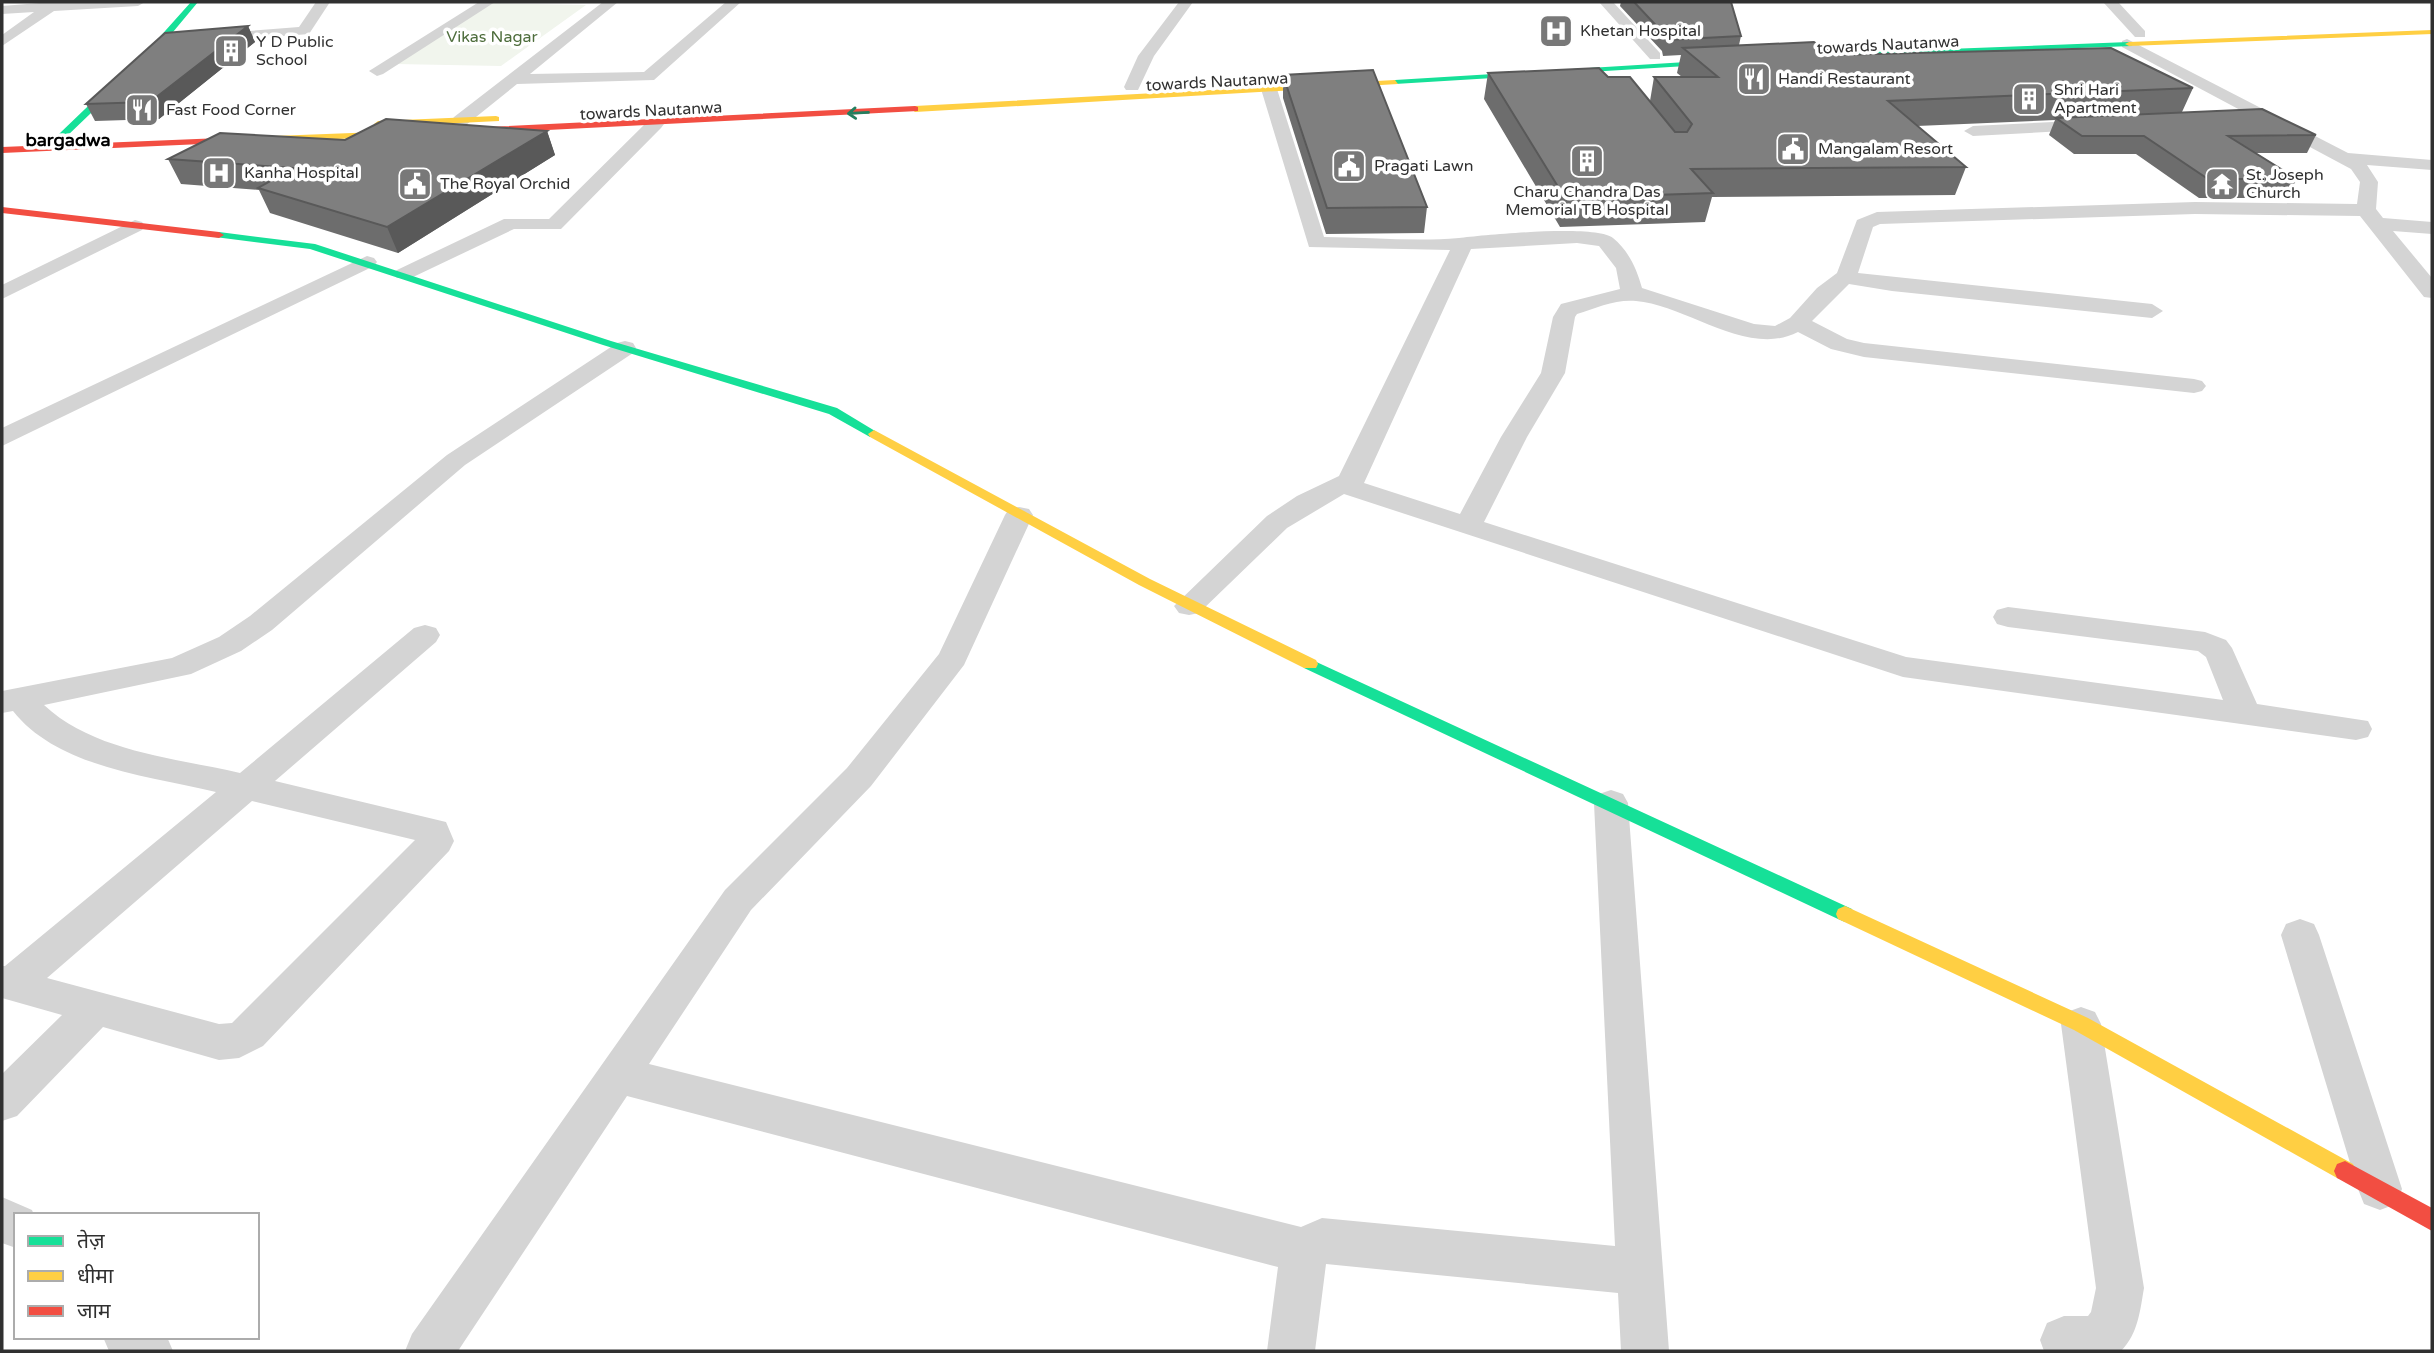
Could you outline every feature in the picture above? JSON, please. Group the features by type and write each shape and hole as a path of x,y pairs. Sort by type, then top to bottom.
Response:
{"main road":[{"path":"45,148 63,135 160,42 195,2"},
{"name":"towards Nautanwa","path":"2,138 460,121 1655,56 2134,39 2432,23"},
{"path":"2,150 655,124 2134,39 2432,32"},
{"path":"2,210 311,246 404,274 625,348 833,411 1189,606 2081,1024 2432,1220"}],"street":[{"path":"2,10 55,4 138,2"},
{"path":"160,42 304,31 323,2"},
{"path":"377,71 488,2"},
{"path":"460,121 611,2"},
{"path":"512,79 648,77 734,2"},
{"path":"1132,86 1146,56 1186,2"},
{"path":"1606,2 1655,56"},
{"path":"2110,2 2134,39 2348,158 2365,173 2369,182 2370,217 2423,273 2432,292"},
{"path":"2,42 55,4"},
{"path":"1269,89 1316,243 1323,246 1462,243 1577,237 1605,241 1626,267 1632,293"},
{"path":"2235,119 2272,118"},
{"path":"404,274 511,223 554,225 655,124"},
{"path":"1973,131 2113,124"},
{"path":"2348,158 2432,165"},
{"path":"1469,524 1514,437 1553,373 1564,317 1576,306 1632,293 1752,331 1779,333 1798,323 1825,293 1845,277 1850,270 1864,225 1877,218 2195,208 2370,217 2432,228"},
{"path":"2,293 135,226"},
{"path":"1462,243 1350,481 1351,488 1469,524 1903,667 1954,677 2244,712 2356,729"},
{"path":"2,438 367,262"},
{"path":"1845,277 1892,285 2152,311"},
{"path":"1798,323 1839,344 1864,350 2194,386"},
{"path":"11,701 180,667 230,644 261,623 456,460 625,348"},
{"path":"1189,606 1278,522 1307,502 1350,481"},
{"path":"429,1351 738,900 859,777 953,658 1019,515"},
{"path":"2008,617 2205,642 2215,647 2221,655 2244,712"},
{"path":"6,983 425,635"},
{"path":"6,983 219,1042 239,1040 249,1034 436,841 433,831 242,788 108,754 62,736 11,701"},
{"path":"1611,803 1646,1351"},
{"path":"2300,935 2380,1189"},
{"path":"2,1101 96,1008"},
{"path":"2064,1340 2097,1340 2113,1325 2120,1288 2081,1024"},
{"path":"617,1075 1304,1251 1322,1241 1640,1272"},
{"path":"1291,1351 1304,1251"},
{"path":"130,1339 148,1351"}],"green space":[{"name":"Vikas Nagar","path":"490,3 586,5 501,66 395,64"}],"building":[{"path":"1634,2 1731,2 1741,36 1666,40 1665,35"},
{"path":"248,26 150,102 86,104 165,33"},
{"path":"1814,42 1835,55 2111,48 2193,88 1888,101 1966,167 1691,169 1713,193 1565,198 1488,73 1599,68 1608,77 1630,77 1675,132 1687,132 1692,124 1654,77 1718,77 1683,48"},
{"name":"Pragati Lawn","path":"1373,70 1427,207 1327,208 1283,75"},
{"path":"2262,109 2316,135 2228,136 2297,179 2208,179 2144,136 2082,136 2056,118"},
{"path":"386,119 547,131 387,227 258,188 294,168 168,159 220,133 345,140"}],"traffic: fast":[{"path":"45,148 63,135 160,42 195,2"},
{"path":"1395,82 1815,56 2129,44"},
{"path":"219,235 311,246 607,343 833,411 874,434"},
{"path":"1310,664 1845,914"}],"traffic: slow":[{"path":"2129,44 2432,32"},
{"path":"915,109 1395,82"},
{"path":"378,124 496,119"},
{"path":"221,141 405,134"},
{"path":"874,434 1145,582 1310,664"},
{"path":"1845,914 2081,1024 2345,1171"}],"traffic: jam":[{"path":"469,131 915,109"},
{"path":"2,150 221,141"},
{"path":"2,210 219,235"},
{"path":"2345,1171 2432,1220"}],"place":[{"name":"Khetan Hospital","path":"1556,31"},
{"name":"Y D Public School","path":"231,51"},
{"name":"Handi Restaurant","path":"1754,79"},
{"name":"Shri Hari Apartment","path":"2029,99"},
{"name":"Fast Food Corner","path":"142,110"},
{"name":"Mangalam Resort","path":"1793,149"},
{"name":"Charu Chandra Das Memorial TB Hospital","path":"1587,161"},
{"name":"Pragati Lawn","path":"1349,166"},
{"name":"Kanha Hospital","path":"219,173"},
{"name":"The Royal Orchid","path":"415,184"},
{"name":"St. Joseph Church","path":"2222,184"}],"district":[{"name":"bargadwa","path":"68,140"}]}
